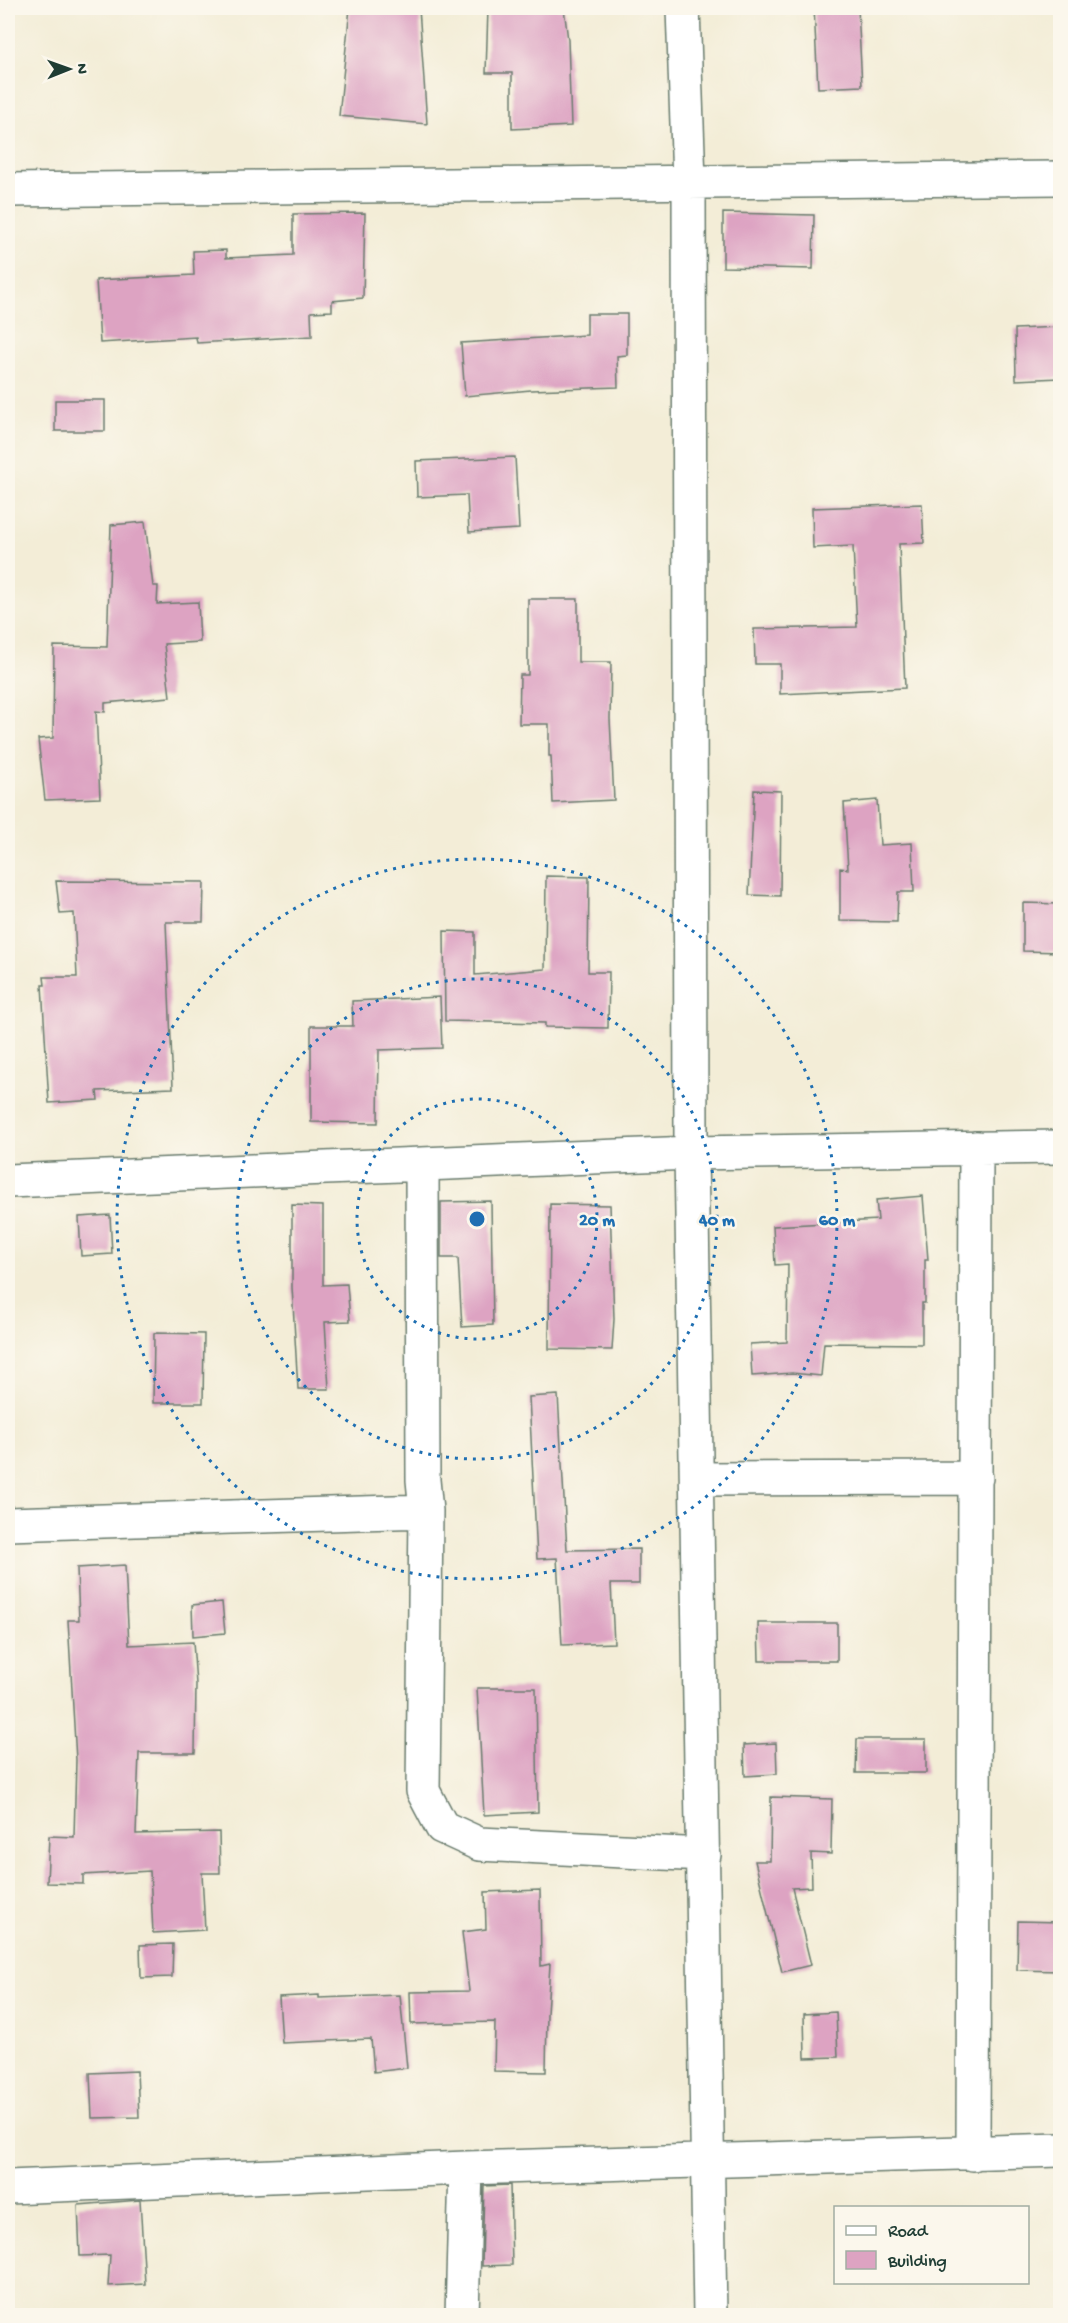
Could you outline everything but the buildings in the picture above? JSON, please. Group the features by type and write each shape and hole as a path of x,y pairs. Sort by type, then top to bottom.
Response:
{"street":[{"path":"682,8 689,182 691,1153 710,2316"},
{"path":"8,190 1060,177"},
{"path":"8,1181 691,1153 1060,1147"},
{"path":"973,2154 976,1148"},
{"path":"422,1164 423,1468 426,1511 423,1791 442,1827 479,1844 704,1855"},
{"path":"697,1479 975,1478"},
{"path":"8,1524 426,1511"},
{"path":"8,2187 466,2168 1060,2150"},
{"path":"462,2316 466,2168"}]}
